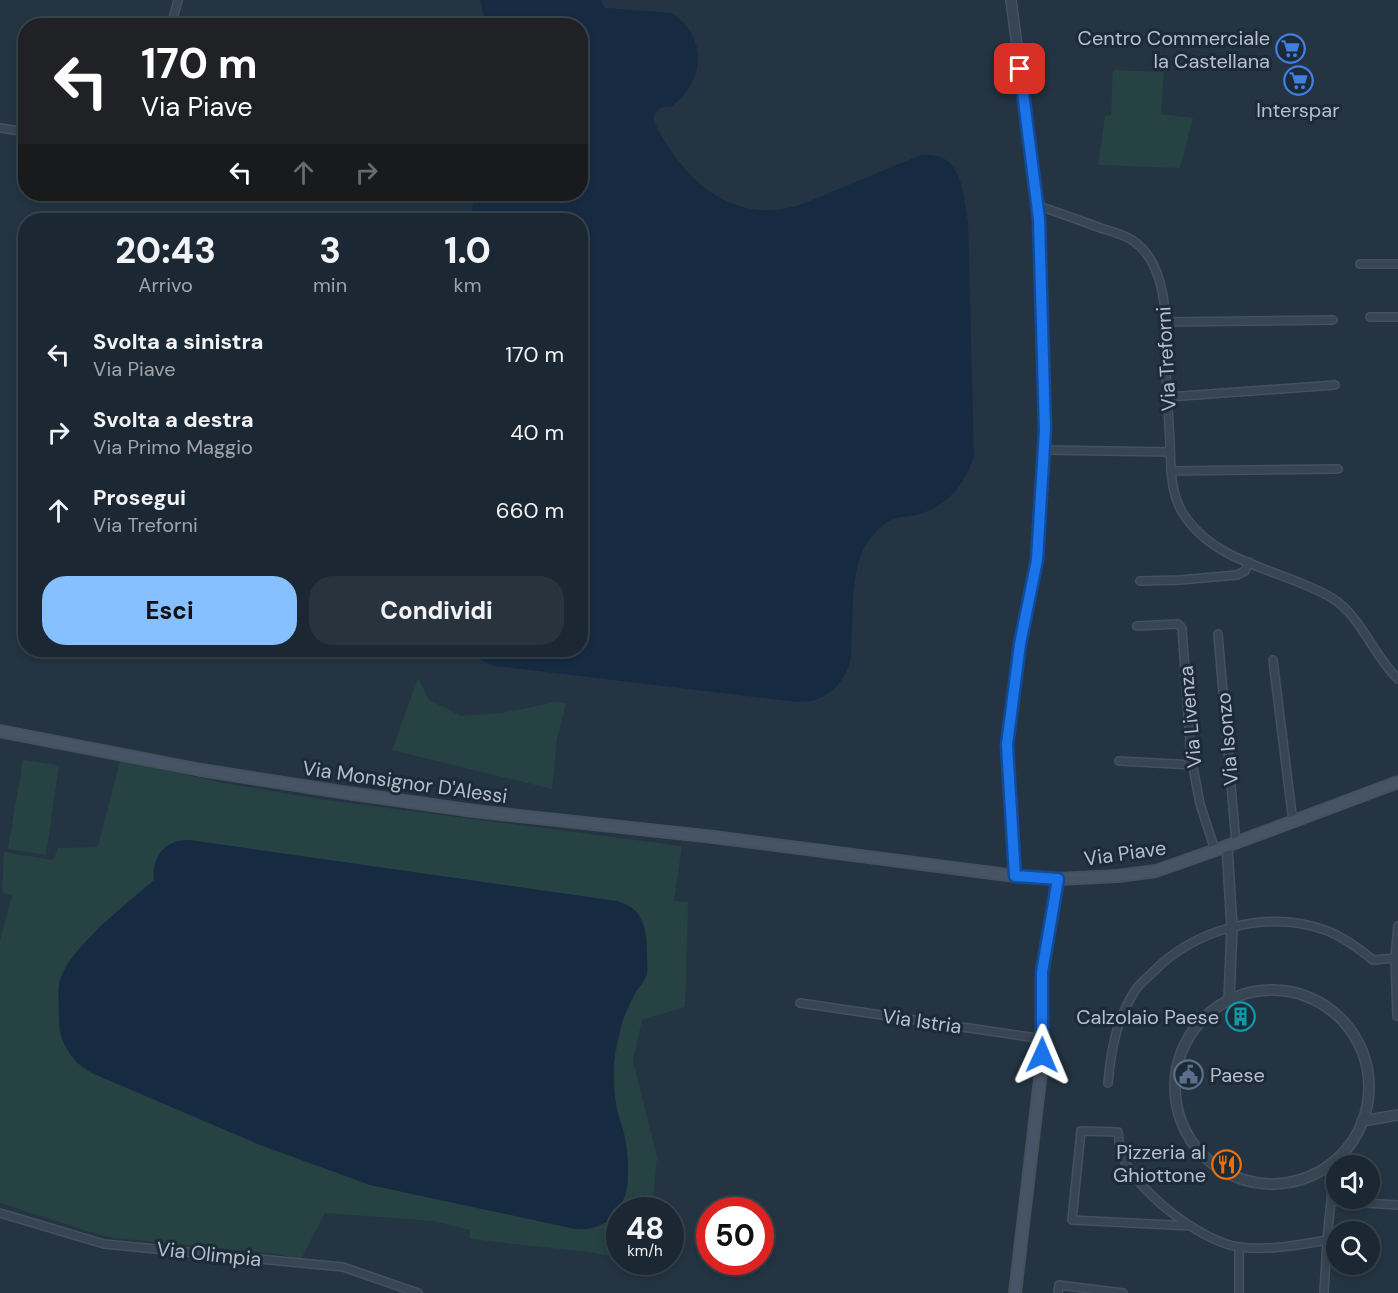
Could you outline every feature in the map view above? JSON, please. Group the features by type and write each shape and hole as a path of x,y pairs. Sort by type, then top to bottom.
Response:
{"main road":[{"name":"Via Monsignor D'Alessi","path":"0,731 201,770 341,792 484,812 809,849"},
{"name":"Via Piave","path":"809,849 1015,876 1058,879 1118,876 1156,871 1232,845 1398,782"},
{"path":"1015,1293 1041,1071 1042,972 1058,879"}],"street":[{"path":"173,18 178,0"},
{"path":"1011,0 1038,206 1044,450 1037,560 1020,644 1008,735 1015,876"},
{"path":"0,128 18,131"},
{"name":"Via Treforni","path":"1038,206 1124,236 1139,245 1147,255 1163,295 1167,322 1171,471 1178,505 1194,529 1217,547 1332,599 1352,619 1378,656 1398,679"},
{"path":"1360,264 1398,264"},
{"path":"1370,317 1398,316"},
{"path":"1167,322 1333,320"},
{"path":"1168,397 1335,386"},
{"path":"1044,450 1170,452"},
{"path":"1171,471 1338,469"},
{"path":"1140,581 1237,575 1245,571 1250,562"},
{"name":"Via Livenza","path":"1137,626 1178,624 1182,628 1193,765 1200,804 1215,850"},
{"name":"Via Isonzo","path":"1218,634 1232,845"},
{"path":"1273,660 1293,822"},
{"path":"1119,761 1193,765"},
{"path":"1229,1000 1232,845"},
{"path":"1108,1083 1112,1046 1118,1023 1135,990 1161,963 1185,945 1249,924 1292,922 1324,929 1352,944 1373,960 1395,958"},
{"path":"1396,1016 1395,958 1398,926"},
{"path":"1326,1167 1298,1180 1272,1184 1255,1182 1222,1170 1196,1148 1187,1133 1178,1109 1175,1083 1182,1049 1201,1020 1229,1000 1248,993 1269,990 1290,992 1310,998 1328,1009 1344,1023 1356,1040 1364,1059 1368,1080 1367,1101 1362,1121 1351,1142 1339,1155"},
{"name":"Via Istria","path":"800,1003 1043,1039"},
{"path":"1362,1121 1398,1115"},
{"path":"1191,1227 1072,1220 1081,1131 1118,1132 1121,1152 1136,1177 1158,1202 1202,1235 1239,1247 1276,1247 1326,1240"},
{"path":"1380,1203 1398,1204"},
{"name":"Via Olimpia","path":"0,1213 104,1244 343,1267 418,1293"},
{"path":"1239,1247 1239,1293"},
{"path":"1324,1293 1326,1258"},
{"path":"1058,1289 1123,1293"}],"green space":[{"path":"1113,70 1164,72 1161,114 1193,118 1180,168 1098,165 1105,116 1111,115"},
{"path":"418,678 429,700 461,716 502,713 556,702 566,703 557,739 552,789 392,750"},
{"path":"23,760 59,765 46,855 8,849"},
{"path":"120,760 224,783 325,800 682,846 674,901 688,902 685,1007 642,1020 633,1061 657,1157 653,1197 624,1197 628,1183 625,1138 615,1103 614,1061 623,1020 647,974 639,914 630,906 183,840 170,845 160,853 155,865 154,880 98,928 59,1030 64,1044 82,1066 94,1074 567,1227 587,1229 606,1222 606,1255 470,1239 470,1230 433,1221 325,1213 301,1259 275,1254 113,1238 0,1203 0,941 12,895 2,893 4,852 53,860 58,848 98,847"}],"water":[{"path":"480,0 601,0 605,8 672,13 684,23 697,47 696,73 682,97 671,107 658,110 654,122 680,163 696,180 714,194 734,204 756,210 779,209 805,203 921,155 935,155 945,159 958,175 968,220 974,456 961,484 947,499 920,514 889,521 877,531 864,548 854,586 851,657 848,667 833,690 817,699 797,702 495,666 478,657 588,657 588,213 471,213 474,201 588,201 588,18 484,18"},
{"path":"181,840 617,901 633,909 645,929 647,973 624,1018 615,1053 614,1093 625,1138 628,1170 624,1197 606,1197 606,1222 593,1228 575,1229 370,1185 260,1145 94,1074 79,1064 68,1051 61,1036 59,986 61,977 77,951 89,938 154,880 155,863 162,851 167,846"}],"place":[{"name":"Centro Commerciale la Castellana","path":"1291,49"},
{"name":"Interspar","path":"1298,80"},
{"name":"Calzolaio Paese","path":"1240,1017"},
{"name":"Paese","path":"1189,1075"},
{"name":"Pizzeria al Ghiottone","path":"1227,1164"}],"route":[{"path":"1020,69 1039,219 1045,430 1037,560 1020,644 1007,745 1015,876 1058,879 1042,972 1042,1055"}]}
